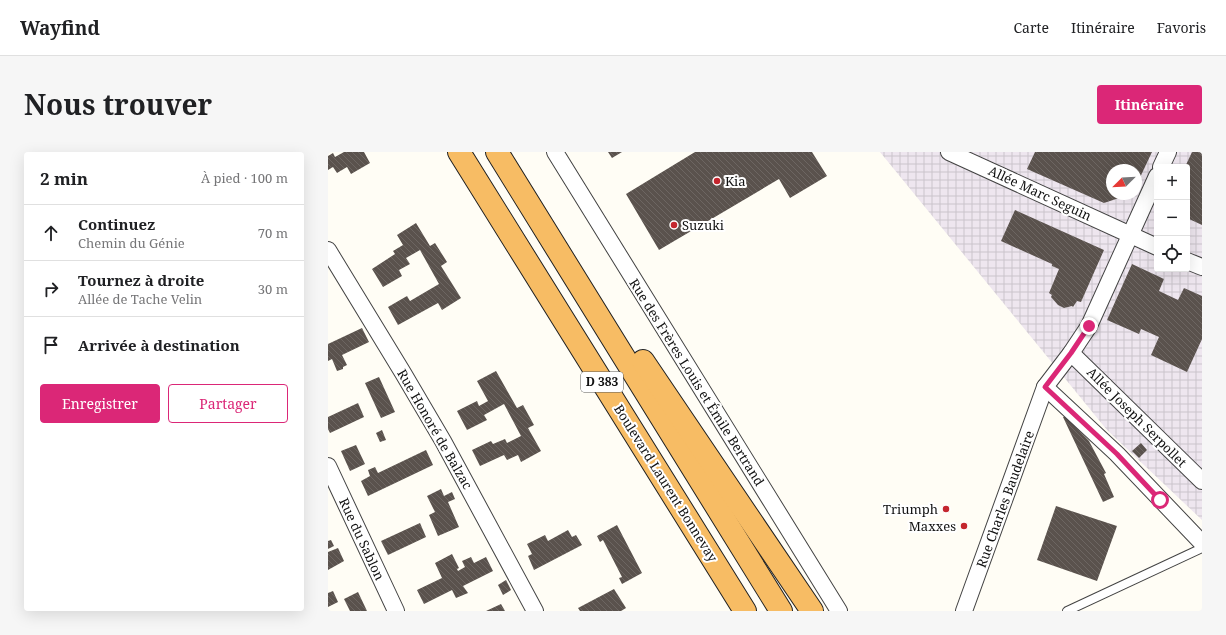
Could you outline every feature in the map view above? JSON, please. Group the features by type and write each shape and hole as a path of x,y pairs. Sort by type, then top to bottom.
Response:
{"highway":[{"name":"Boulevard Laurent Bonnevay","path":"460,152 745,611"},
{"name":"D 383","path":"497,152 781,611"},
{"path":"594,308 629,337 812,611"}],"street":[{"name":"Rue des Frères Louis et Émile Bertrand","path":"555,152 839,611"},
{"name":"Allée Marc Seguin","path":"949,152 1154,246"},
{"path":"1162,164 1168,152"},
{"name":"Rue Charles Baudelaire","path":"964,611 1045,387 1089,326 1154,183"},
{"name":"Rue Honoré de Balzac","path":"328,250 404,373 443,441 535,611"},
{"path":"1190,262 1202,267"},
{"name":"Allée Joseph Serpollet","path":"1071,353 1202,482"},
{"path":"1045,387 1117,454 1202,543"},
{"name":"Rue du Sablon","path":"328,466 396,611"}],"lane":[{"path":"1067,611 1202,548"}],"shaded area":[{"path":"880,152 1202,152 1202,520 1107,430"}],"building":[{"path":"344,152 364,152 370,163 351,174 347,167 337,173 333,167 328,170 328,156 333,153 335,157"},
{"path":"608,152 622,152 612,158"},
{"path":"695,152 812,152 827,176 790,198 779,179 659,250 626,194"},
{"path":"1035,152 1152,152 1142,173 1142,164 1106,164 1106,200 1113,200 1104,203 1027,169"},
{"path":"1192,152 1202,152 1202,225 1190,219 1190,164 1186,164"},
{"path":"1015,210 1104,250 1081,302 1077,301 1073,307 1064,308 1058,305 1049,293 1059,269 1052,266 1052,264 1001,241"},
{"path":"416,223 430,246 435,243 447,262 441,266 461,298 442,310 438,303 398,325 388,307 407,296 410,301 439,284 420,250 406,258 410,264 399,270 402,276 383,287 372,269 395,254 393,251 403,245 397,235"},
{"path":"1132,264 1164,279 1159,291 1178,300 1184,288 1202,296 1202,339 1187,372 1151,355 1159,337 1141,329 1139,334 1107,320"},
{"path":"362,328 369,342 342,355 347,365 343,367 343,369 337,371 332,359 328,361 328,344"},
{"path":"496,371 517,408 523,405 534,425 528,428 541,451 521,462 518,455 507,460 504,455 480,466 472,450 491,441 493,444 505,439 507,443 521,436 504,404 484,415 487,420 467,430 457,411 477,401 479,406 488,401 477,381"},
{"path":"379,377 395,412 381,418 365,383"},
{"path":"358,403 364,417 330,433 328,429 328,417"},
{"path":"1065,416 1089,441 1106,473 1104,474 1114,497 1103,502 1063,417"},
{"path":"382,430 386,440 380,442 376,433"},
{"path":"1141,443 1147,450 1139,458 1132,451"},
{"path":"356,445 365,464 350,471 341,451"},
{"path":"426,450 433,465 368,496 361,481 370,476 368,470 375,467 378,473"},
{"path":"441,489 444,496 452,492 455,499 448,502 459,527 438,536 429,515 435,512 427,496"},
{"path":"1056,506 1117,526 1097,581 1037,560"},
{"path":"420,523 426,537 388,555 381,541"},
{"path":"617,525 642,573 622,584 619,578 622,577 603,540 600,542 597,536"},
{"path":"568,530 572,537 576,535 582,545 534,570 528,556 532,554 527,544 545,535 548,541"},
{"path":"331,540 334,546 328,549 328,541"},
{"path":"338,548 344,561 328,570 328,552"},
{"path":"452,554 459,568 457,569 458,571 465,567 462,561 471,557 474,563 486,557 493,571 463,586 468,593 456,598 452,590 424,604 417,590 442,578 435,563"},
{"path":"506,580 511,590 503,595 498,585"},
{"path":"614,589 626,608 621,611 580,611 578,608"},
{"path":"333,591 338,602 328,607 328,593"},
{"path":"358,592 367,611 350,611 344,599"},
{"path":"501,604 505,611 486,611"}],"place":[{"name":"Kia","path":"717,181"},
{"name":"Suzuki","path":"674,225"},
{"name":"Triumph","path":"946,509"},
{"name":"Maxxes","path":"964,526"}],"route":[{"path":"1089,326 1045,387 1117,454 1160,500"}]}
